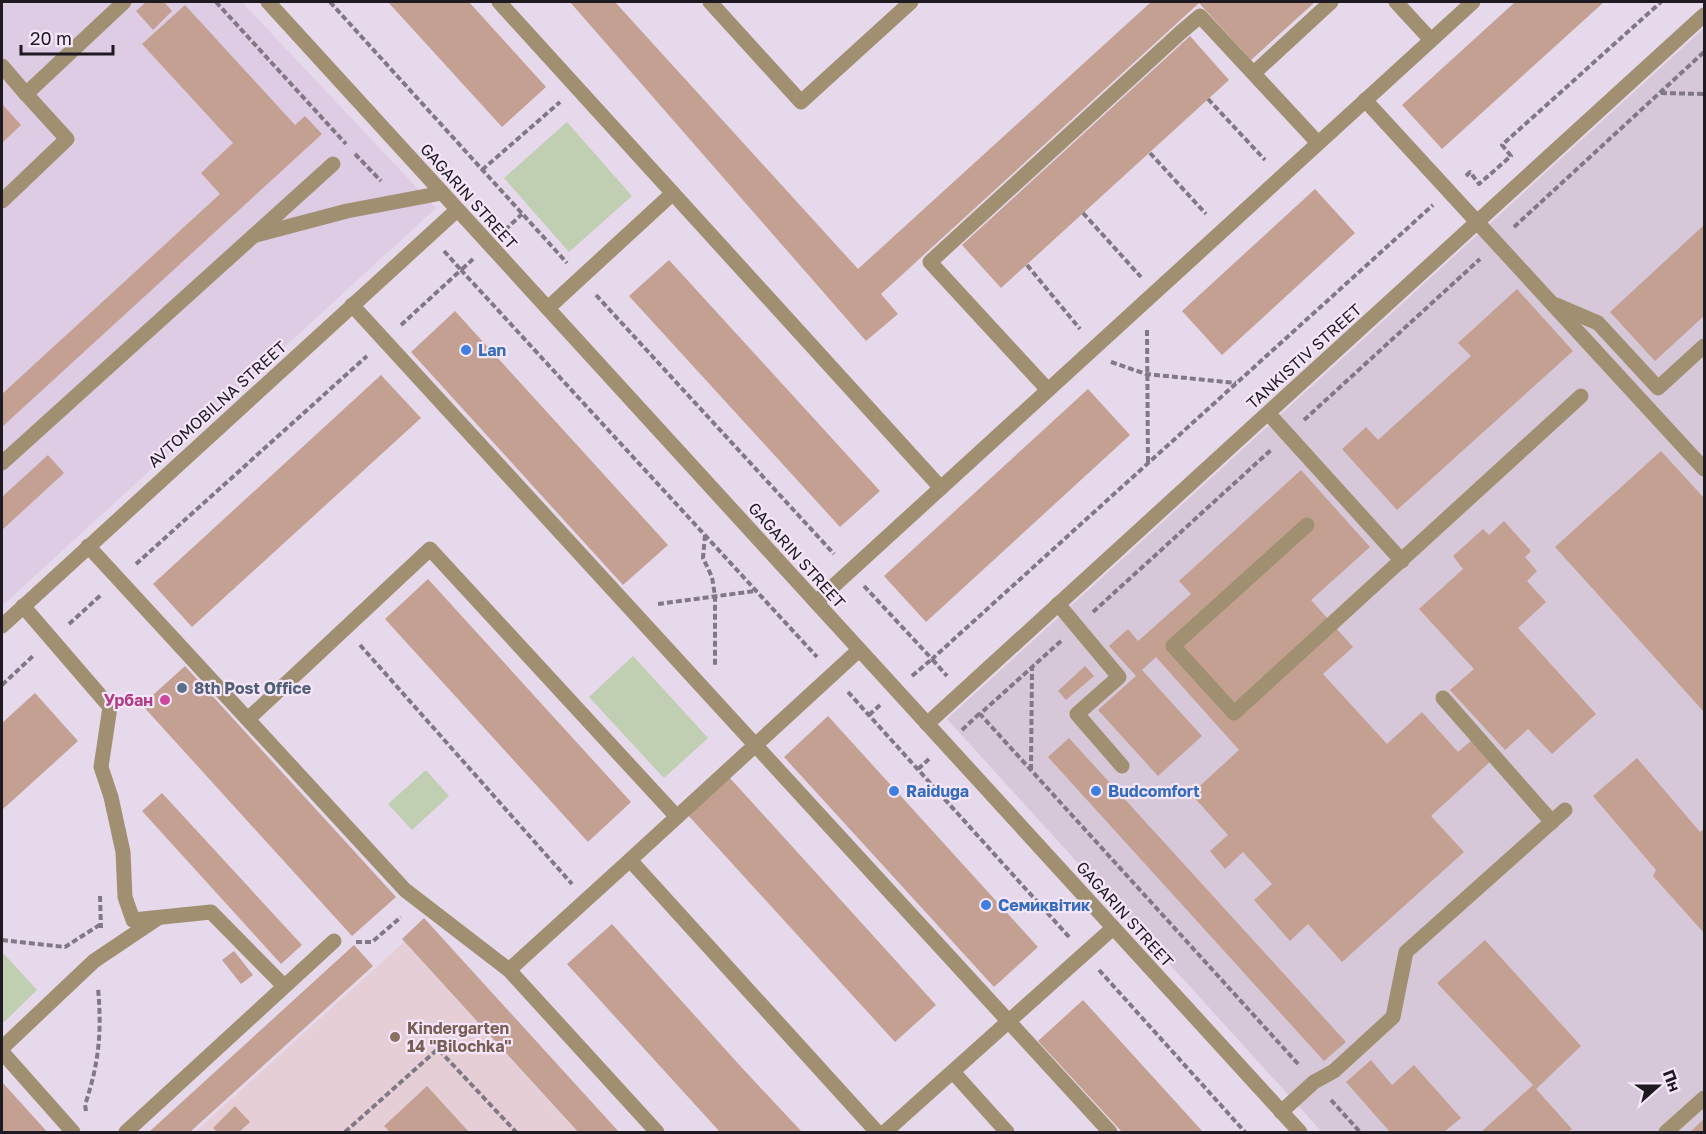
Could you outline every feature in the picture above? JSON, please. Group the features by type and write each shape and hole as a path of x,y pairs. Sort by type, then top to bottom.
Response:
{"street":[{"path":"26,94 124,2"},
{"name":"GAGARIN STREET","path":"267,2 1300,1132"},
{"path":"499,2 941,488"},
{"path":"710,2 801,102 911,2"},
{"path":"1254,73 1331,2"},
{"path":"1396,2 1431,40"},
{"path":"816,602 1473,2"},
{"path":"1048,390 930,262 1200,15 1318,143"},
{"name":"TANKISTIV STREET","path":"927,724 1704,15"},
{"path":"2,66 67,139 2,201"},
{"path":"1365,100 1704,469"},
{"path":"2,463 333,164"},
{"path":"253,235 347,211 442,193"},
{"path":"548,308 673,193"},
{"name":"AVTOMOBILNA STREET","path":"2,626 457,210"},
{"path":"1551,303 1598,323 1658,388 1704,346"},
{"path":"352,305 1110,1132"},
{"path":"1307,525 1173,646 1234,713 1581,396"},
{"path":"1268,413 1402,561"},
{"path":"88,546 418,902 509,970 657,1132"},
{"path":"248,719 430,549 677,817"},
{"path":"1058,604 1119,677 1077,714 1122,766"},
{"path":"23,606 110,707 101,767 111,797 123,852 125,897 133,920 162,915 211,912 284,986"},
{"path":"509,970 860,650"},
{"path":"1443,698 1552,822"},
{"path":"1281,1112 1314,1082 1334,1071 1393,1017 1406,952 1565,810"},
{"path":"630,860 877,1132"},
{"path":"73,1132 2,1050 94,960 162,915"},
{"path":"885,1132 1113,928"},
{"path":"126,1132 334,941"},
{"path":"953,1072 1007,1132"},
{"path":"1666,1132 1704,1098"}],"path":[{"path":"216,2 389,190"},
{"path":"482,170 577,88"},
{"path":"1660,93 1704,94"},
{"path":"1208,99 1281,178"},
{"path":"1150,153 1221,232"},
{"path":"1083,213 1151,296 1146,374 1148,463"},
{"path":"429,235 461,270 522,214"},
{"path":"1027,265 1092,350 1146,374 1236,383"},
{"path":"705,535 703,558 712,578 715,596 717,671"},
{"path":"631,608 756,591"},
{"path":"345,629 587,900"},
{"path":"1031,770 1032,667"},
{"path":"334,941 372,942 418,902"},
{"path":"2,940 65,947 102,924"},
{"path":"345,1132 438,1049 516,1132"}],"shaded area":[{"path":"2,2 242,2 436,208 2,606"},
{"path":"1704,28 1704,1132 1322,1132 947,719"},
{"name":"Kindergarten 14 \"Bilochka\"","path":"404,942 577,1132 195,1132"}],"green space":[{"path":"567,122 632,196 569,252 504,178"},
{"path":"633,656 708,738 664,778 589,697"},
{"path":"426,770 449,796 412,830 388,804"},
{"path":"4,954 37,990 2,1024 2,957"}],"building":[{"path":"146,2 164,2 172,11 153,30 136,11"},
{"path":"388,2 469,2 546,87 502,127"},
{"path":"570,2 615,2 858,269 1151,2 1315,2 1251,60 1199,3 881,294 898,314 866,341"},
{"path":"1515,2 1604,2 1442,149 1402,105"},
{"path":"185,5 295,125 305,116 322,134 2,427 2,394 220,194 201,173 233,143 142,44"},
{"path":"1190,36 1229,80 1001,288 962,245"},
{"path":"2,104 21,125 2,143"},
{"path":"1315,189 1355,233 1222,355 1182,311"},
{"path":"1704,225 1704,316 1655,361 1610,312"},
{"path":"669,260 880,491 840,527 629,296"},
{"path":"1517,289 1573,351 1397,510 1342,449 1366,427 1378,440 1471,356 1458,343"},
{"path":"455,311 668,545 623,585 411,352"},
{"path":"381,375 421,418 192,627 153,584"},
{"path":"1088,389 1130,435 926,622 884,576"},
{"path":"1661,451 1704,498 1704,712 1555,547"},
{"path":"48,455 64,473 2,530 2,497"},
{"path":"1301,470 1370,547 1311,600 1353,647 1323,674 1387,744 1422,712 1458,752 1473,739 1492,760 1431,816 1464,852 1342,962 1308,924 1290,941 1254,900 1272,884 1243,852 1225,869 1210,851 1228,835 1191,794 1239,750 1156,657 1142,670 1202,736 1158,776 1098,710 1136,676 1109,646 1128,629 1138,641 1191,594 1179,581"},
{"path":"1504,521 1531,551 1525,557 1537,571 1527,581 1546,602 1518,628 1596,714 1552,754 1528,729 1505,750 1450,690 1474,669 1419,609 1463,569 1453,556 1483,529 1489,535"},
{"path":"428,579 631,802 588,842 385,619"},
{"path":"185,666 396,897 352,936 142,705"},
{"path":"1085,666 1094,676 1066,700 1058,691"},
{"path":"35,693 78,741 2,810 2,723"},
{"path":"828,716 1038,947 994,987 784,757"},
{"path":"1069,738 1346,1042 1324,1061 1048,757"},
{"path":"1637,758 1700,832 1704,829 1704,933 1653,876 1656,870 1593,796"},
{"path":"729,777 936,1005 895,1042 687,814"},
{"path":"162,793 302,945 281,964 142,811"},
{"path":"424,918 619,1132 578,1132 402,939"},
{"path":"612,924 802,1132 720,1132 567,964"},
{"path":"1485,940 1581,1046 1536,1089 1572,1129 1568,1132 1481,1132 1533,1085 1437,983"},
{"path":"354,945 373,966 190,1132 149,1132"},
{"path":"234,951 253,975 241,984 222,960"},
{"path":"1083,1000 1203,1132 1122,1132 1038,1041"},
{"path":"1371,1060 1392,1085 1414,1065 1461,1118 1444,1132 1390,1132 1346,1082"},
{"path":"2,1082 41,1125 47,1132 2,1132"},
{"path":"427,1086 469,1132 390,1132 384,1126"},
{"path":"235,1106 250,1122 239,1132 217,1132 213,1128"},
{"path":"1704,1119 1704,1132 1690,1132"}],"place":[{"name":"Lan","path":"466,350"},
{"name":"8th Post Office","path":"182,688"},
{"name":"Урбан","path":"165,700"},
{"name":"Raiduga","path":"894,791"},
{"name":"Budcomfort","path":"1096,791"},
{"name":"Семиквітик","path":"986,905"},
{"name":"Kindergarten 14 \"Bilochka\"","path":"395,1037"}]}
